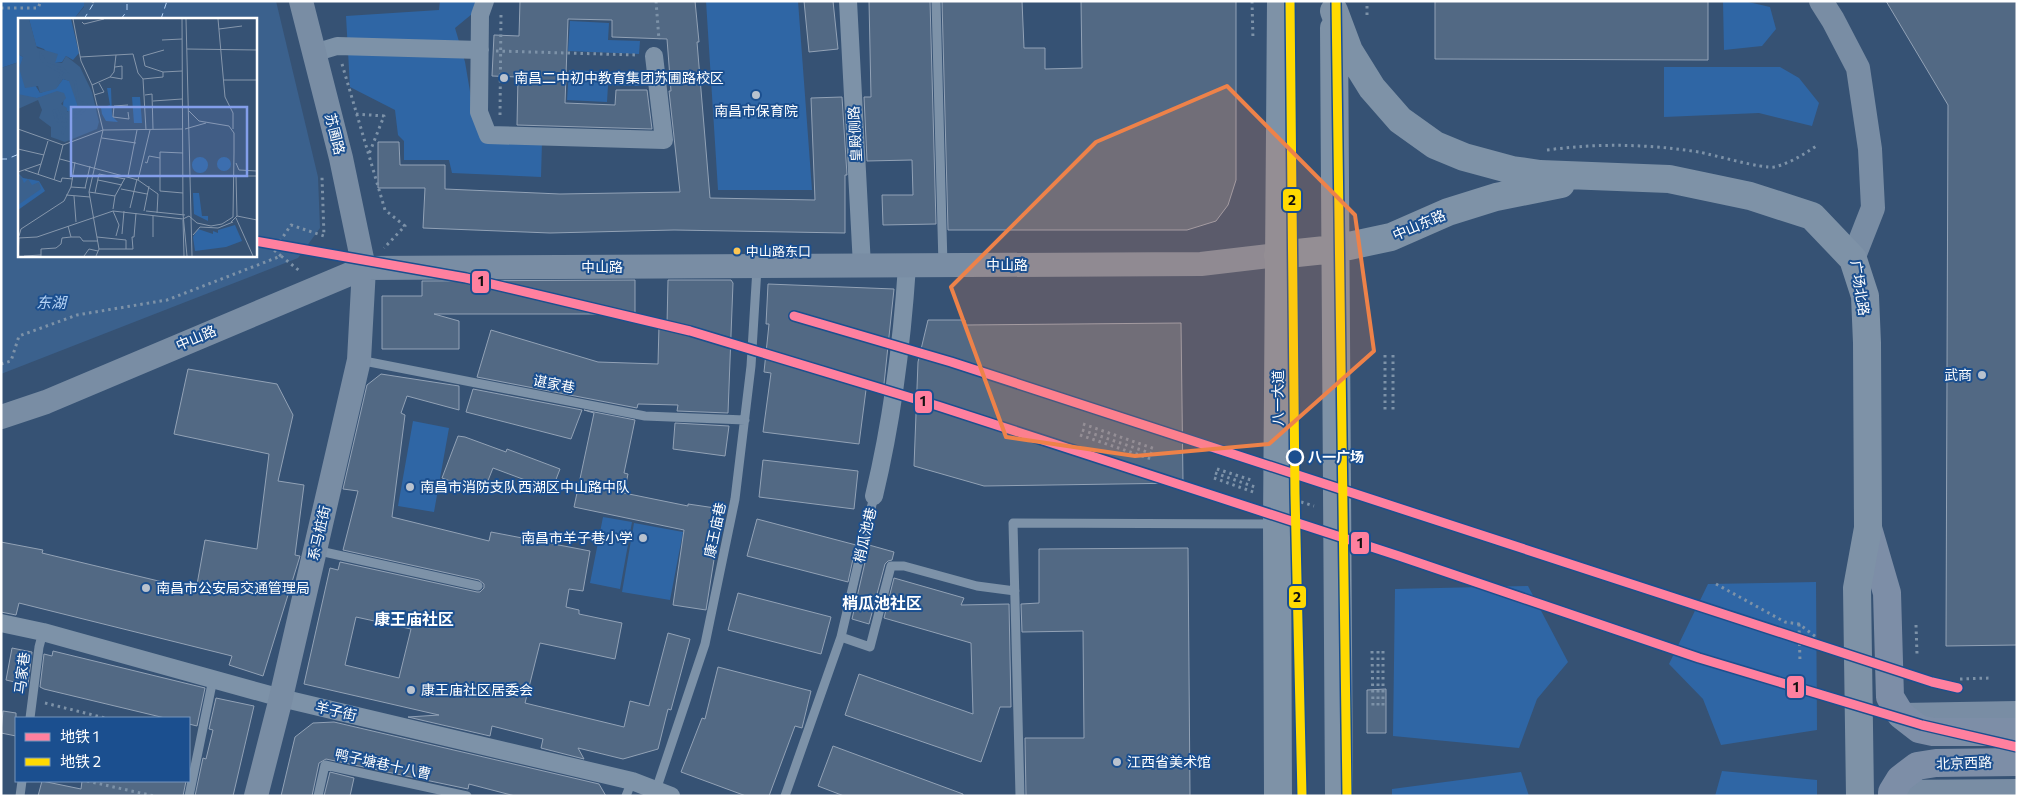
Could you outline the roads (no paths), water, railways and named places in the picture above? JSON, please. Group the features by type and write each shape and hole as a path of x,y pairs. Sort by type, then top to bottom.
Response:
{"highway":[{"name":"八一大道","path":"1278,796 1277,524 1280,1"},
{"name":"中山东路","path":"1334,6 1349,51 1372,88 1400,120 1435,145 1464,157 1512,170 1540,174 1604,178 1669,179 1750,196 1812,216 1852,259"},
{"path":"1334,6 1339,796"},
{"name":"中山东路","path":"1278,255 1335,249 1391,237 1448,212 1496,197 1604,178"},
{"name":"广场北路","path":"1852,259 1864,296 1868,528 1857,588 1860,796"}],"main road":[{"name":"苏圃路","path":"301,1 341,158 364,268"},
{"name":"广场北路","path":"1821,1 1858,68 1870,149 1873,208 1852,259"},
{"name":"中山东路","path":"1232,262 1278,255"},
{"name":"中山路","path":"1,416 46,402 364,268 943,266 1201,264 1232,262"},
{"name":"系马桩街","path":"256,796 359,360 364,268"},
{"name":"广场北路","path":"1868,528 1887,592 1895,706"},
{"path":"1895,706 2017,713"},
{"path":"1895,706 1919,729 1933,732 2017,732"},
{"name":"北京西路","path":"1892,794 1900,778 1917,766 1936,763 2017,762"},
{"path":"1892,794 2017,791"}],"street":[{"path":"484,1 480,15 484,50 478,112 488,135 664,140 654,56"},
{"name":"皇殿侧路","path":"848,1 862,266"},
{"path":"314,53 337,46 484,50"},
{"name":"梢瓜池巷","path":"874,496 883,459 903,329 907,266"},
{"name":"羊子街","path":"1,623 43,632 280,698 629,788 664,793"}],"lane":[{"path":"936,1 943,266"},
{"name":"康王庙巷","path":"664,793 705,644 735,499 751,366 757,266"},
{"name":"谌家巷","path":"359,360 645,416 745,420"},
{"name":"梢瓜池巷","path":"785,796 841,637 874,496"},
{"path":"1020,796 1014,523 1277,524"},
{"path":"315,550 478,586"},
{"path":"841,637 870,647 891,566 904,566 977,586 1015,591"},
{"name":"马家巷","path":"30,717 39,647 43,632"},
{"path":"189,796 214,680"},
{"name":"鸭子塘巷十八曹","path":"318,796 325,765 467,796"},
{"path":"20,796 22,782"}],"water":[{"name":"东湖","path":"84,1 276,1 318,177 320,228 298,258 1,374 1,68 18,62 18,256 256,256 256,18 75,18 84,7"}],"metro line":[{"name":"2","path":"1290,1 1295,494 1302,796"},
{"name":"2","path":"1336,1 1347,796"},
{"name":"1","path":"256,241 466,278 690,331 938,406 1399,556 1699,658 1922,725 2017,747"},
{"name":"1","path":"794,316 951,362 1932,682 1958,688"}],"place":[{"name":"南昌二中初中教育集团苏圃路校区","path":"504,78"},
{"name":"南昌市保育院","path":"756,95"},
{"name":"中山路东口","path":"737,251"},
{"name":"武商","path":"1982,375"},
{"name":"八一广场","path":"1295,457"},
{"name":"南昌市消防支队西湖区中山路中队","path":"410,487"},
{"name":"南昌市羊子巷小学","path":"643,538"},
{"name":"南昌市公安局交通管理局","path":"146,588"},
{"name":"康王庙社区居委会","path":"411,690"},
{"name":"江西省美术馆","path":"1117,762"}],"district":[{"name":"梢瓜池社区","path":"882,603"},
{"name":"康王庙社区","path":"414,619"}]}
